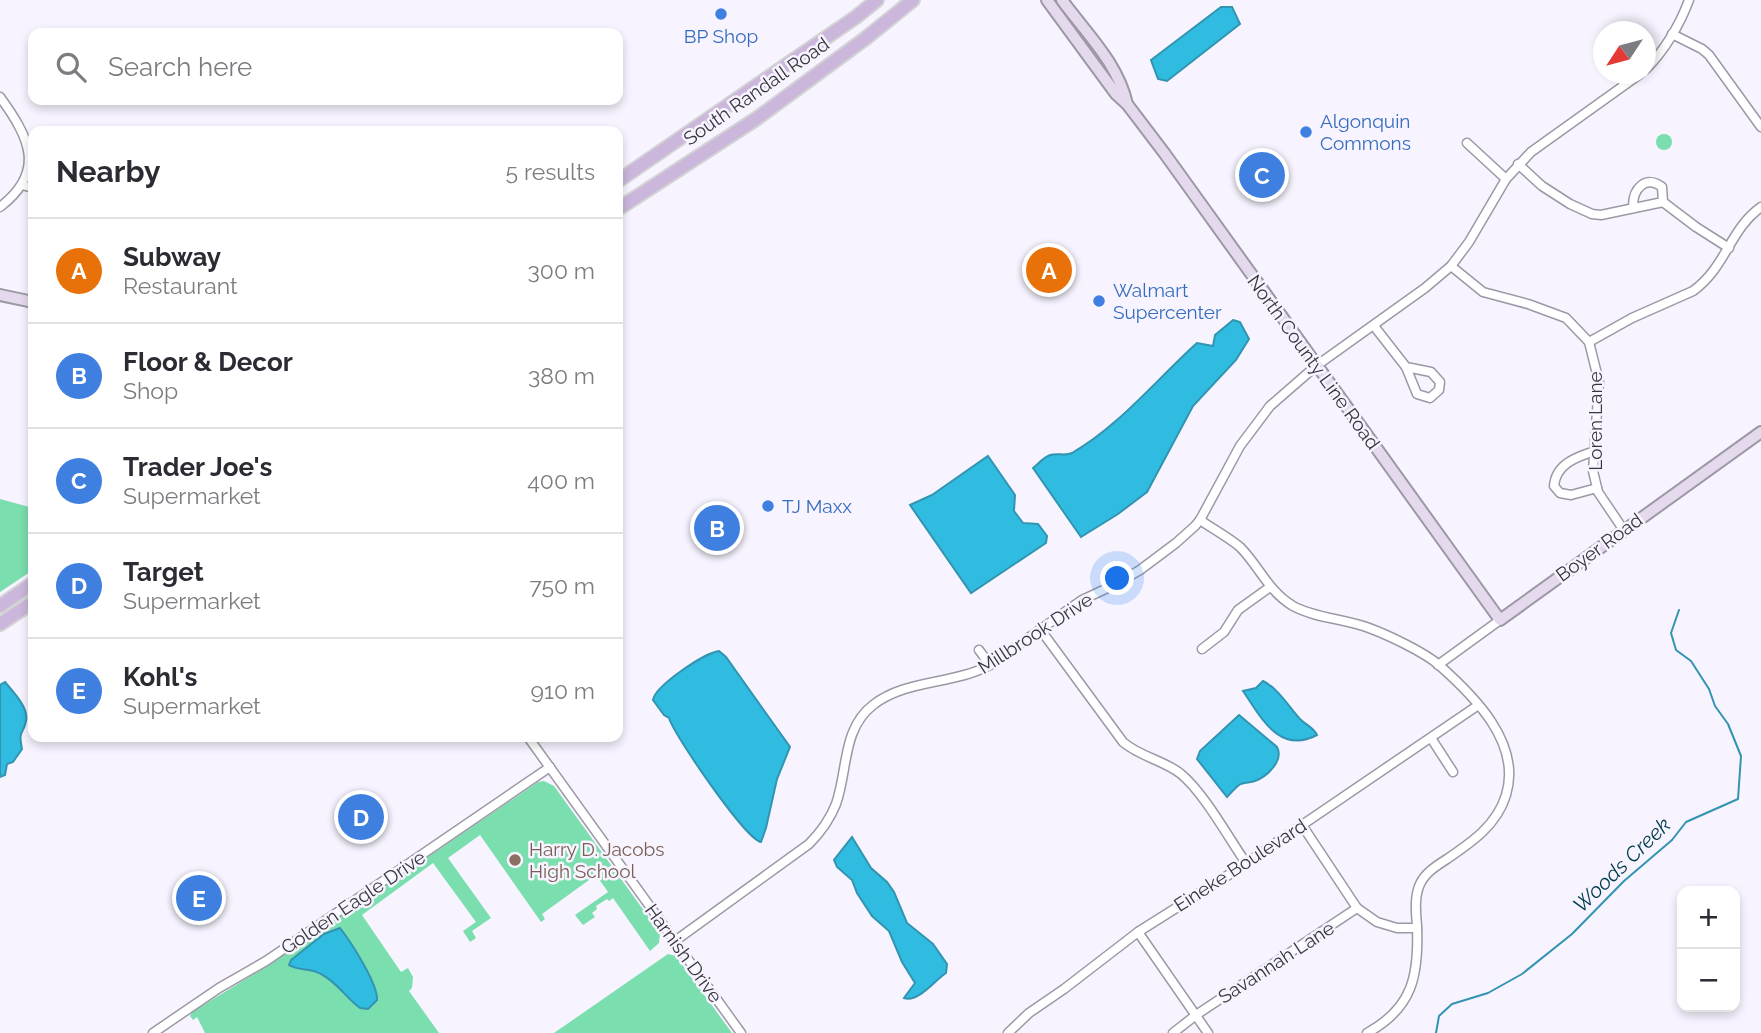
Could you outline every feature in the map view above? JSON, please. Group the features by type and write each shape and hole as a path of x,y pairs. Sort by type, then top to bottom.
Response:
{"main road":[{"name":"South Randall Road","path":"623,178 877,0"},
{"name":"South Randall Road","path":"623,206 756,118 866,38 913,0"},
{"path":"0,606 28,586"},
{"path":"0,624 28,605"}],"street":[{"name":"North County Line Road","path":"1047,0 1116,94 1128,104 1500,620"},
{"name":"North County Line Road","path":"1062,0 1106,57 1124,87 1128,104"},
{"path":"1656,59 1689,0"},
{"path":"1672,34 1709,55 1761,127"},
{"name":"Millbrook Drive","path":"675,941 818,835 836,805 855,725 865,711 891,693 973,673 990,665 1082,600 1114,585 1176,543 1200,520 1240,446 1270,406 1316,366 1374,326 1451,266 1518,164 1626,84"},
{"path":"0,97 20,125 28,148"},
{"path":"1467,143 1506,179"},
{"path":"1518,164 1542,186 1584,211 1601,215 1633,206 1663,202 1729,248"},
{"path":"0,207 22,185 28,169"},
{"path":"1633,206 1637,190 1646,181 1652,181 1662,187 1663,202"},
{"path":"22,185 28,187"},
{"path":"1451,266 1483,292 1566,318 1589,342 1632,318 1693,292 1713,274 1738,230 1761,207"},
{"path":"0,295 28,301"},
{"path":"1374,326 1406,367 1417,394 1430,398 1439,390 1440,383 1431,372 1406,367"},
{"name":"Loren Lane","path":"1589,342 1599,382 1593,471 1597,488 1623,529"},
{"name":"Boyer Road","path":"1438,664 1761,432"},
{"path":"1595,451 1575,457 1563,466 1555,476 1554,486 1560,494 1571,495 1597,488"},
{"path":"1200,520 1238,546 1270,587 1297,608 1368,627 1438,664 1498,732 1505,750 1510,773 1506,795 1499,812 1485,831 1434,867 1420,883 1417,894 1416,969 1406,999 1392,1016 1367,1033"},
{"path":"1202,649 1224,632 1238,610 1270,587"},
{"path":"1040,629 1119,737 1140,754 1179,772 1192,785 1246,863"},
{"path":"979,650 990,665"},
{"name":"Eineke Boulevard","path":"1009,1033 1029,1013 1138,932 1246,863 1477,706"},
{"path":"1430,738 1453,772"},
{"name":"Harnish Drive","path":"532,742 741,1033"},
{"name":"Golden Eagle Drive","path":"153,1033 219,988 266,961 550,767"},
{"path":"1302,825 1357,908 1377,922 1397,928 1417,928"},
{"name":"Savannah Lane","path":"1173,1033 1357,908"},
{"path":"1138,932 1208,1033"}],"green space":[{"path":"1661,134 1667,134 1672,142 1670,148 1661,150 1656,145 1656,139"},
{"path":"0,499 28,507 28,573 0,592"},
{"path":"544,781 554,786 660,933 659,943 650,951 613,898 596,906 597,909 592,913 595,917 583,925 575,915 608,892 596,875 542,914 545,919 541,922 480,835 448,858 491,918 472,931 476,938 470,942 463,931 476,922 433,863 362,915 401,972 408,968 413,977 409,991 439,1033 205,1033 197,1017 193,1020 190,1016 192,1012 272,963 538,782"},
{"path":"668,954 676,956 732,1033 554,1033"}],"water":[{"path":"1221,7 1232,7 1240,24 1167,81 1158,79 1151,60"},
{"path":"1233,320 1240,322 1249,339 1236,360 1193,406 1147,492 1081,537 1033,468 1048,456 1070,454 1089,442 1121,416 1197,343 1213,346 1215,335"},
{"path":"988,456 1015,495 1014,511 1023,523 1038,524 1047,536 1046,543 971,593 910,505 932,495"},
{"path":"719,651 790,747 777,779 761,842 753,837 727,806 696,764 669,718 653,700 662,687 681,671"},
{"path":"1263,681 1279,693 1317,735 1304,740 1292,740 1282,737 1264,722 1243,691 1256,688"},
{"path":"5,682 20,701 26,716 21,735 22,749 13,762 7,764 5,775 0,777 0,685"},
{"path":"1239,715 1277,747 1279,752 1274,767 1265,775 1255,781 1241,784 1227,797 1197,759 1200,751"},
{"path":"852,837 871,868 894,892 907,923 933,944 947,964 946,973 915,997 904,998 915,983 902,962 889,931 872,916 852,880 837,867 834,860"},
{"path":"340,928 373,984 377,1000 368,1009 360,1008 321,974 289,965 291,960 324,934"}],"waterway":[{"name":"Woods Creek","path":"1436,1033 1439,1016 1452,1004 1488,993 1522,974 1572,934 1624,881 1672,840 1686,822 1738,799 1741,756 1709,689 1691,661 1676,650 1671,633 1679,610"}],"place":[{"name":"BP Shop","path":"721,14"},
{"name":"Algonquin Commons","path":"1306,132"},
{"name":"Trader Joe's","path":"1262,175"},
{"name":"Subway","path":"1049,270"},
{"name":"Walmart Supercenter","path":"1099,301"},
{"name":"TJ Maxx","path":"768,506"},
{"name":"Floor & Decor","path":"717,528"},
{"name":"Target","path":"361,817"},
{"name":"Harry D. Jacobs High School","path":"515,860"},
{"name":"Kohl's","path":"199,898"}]}
